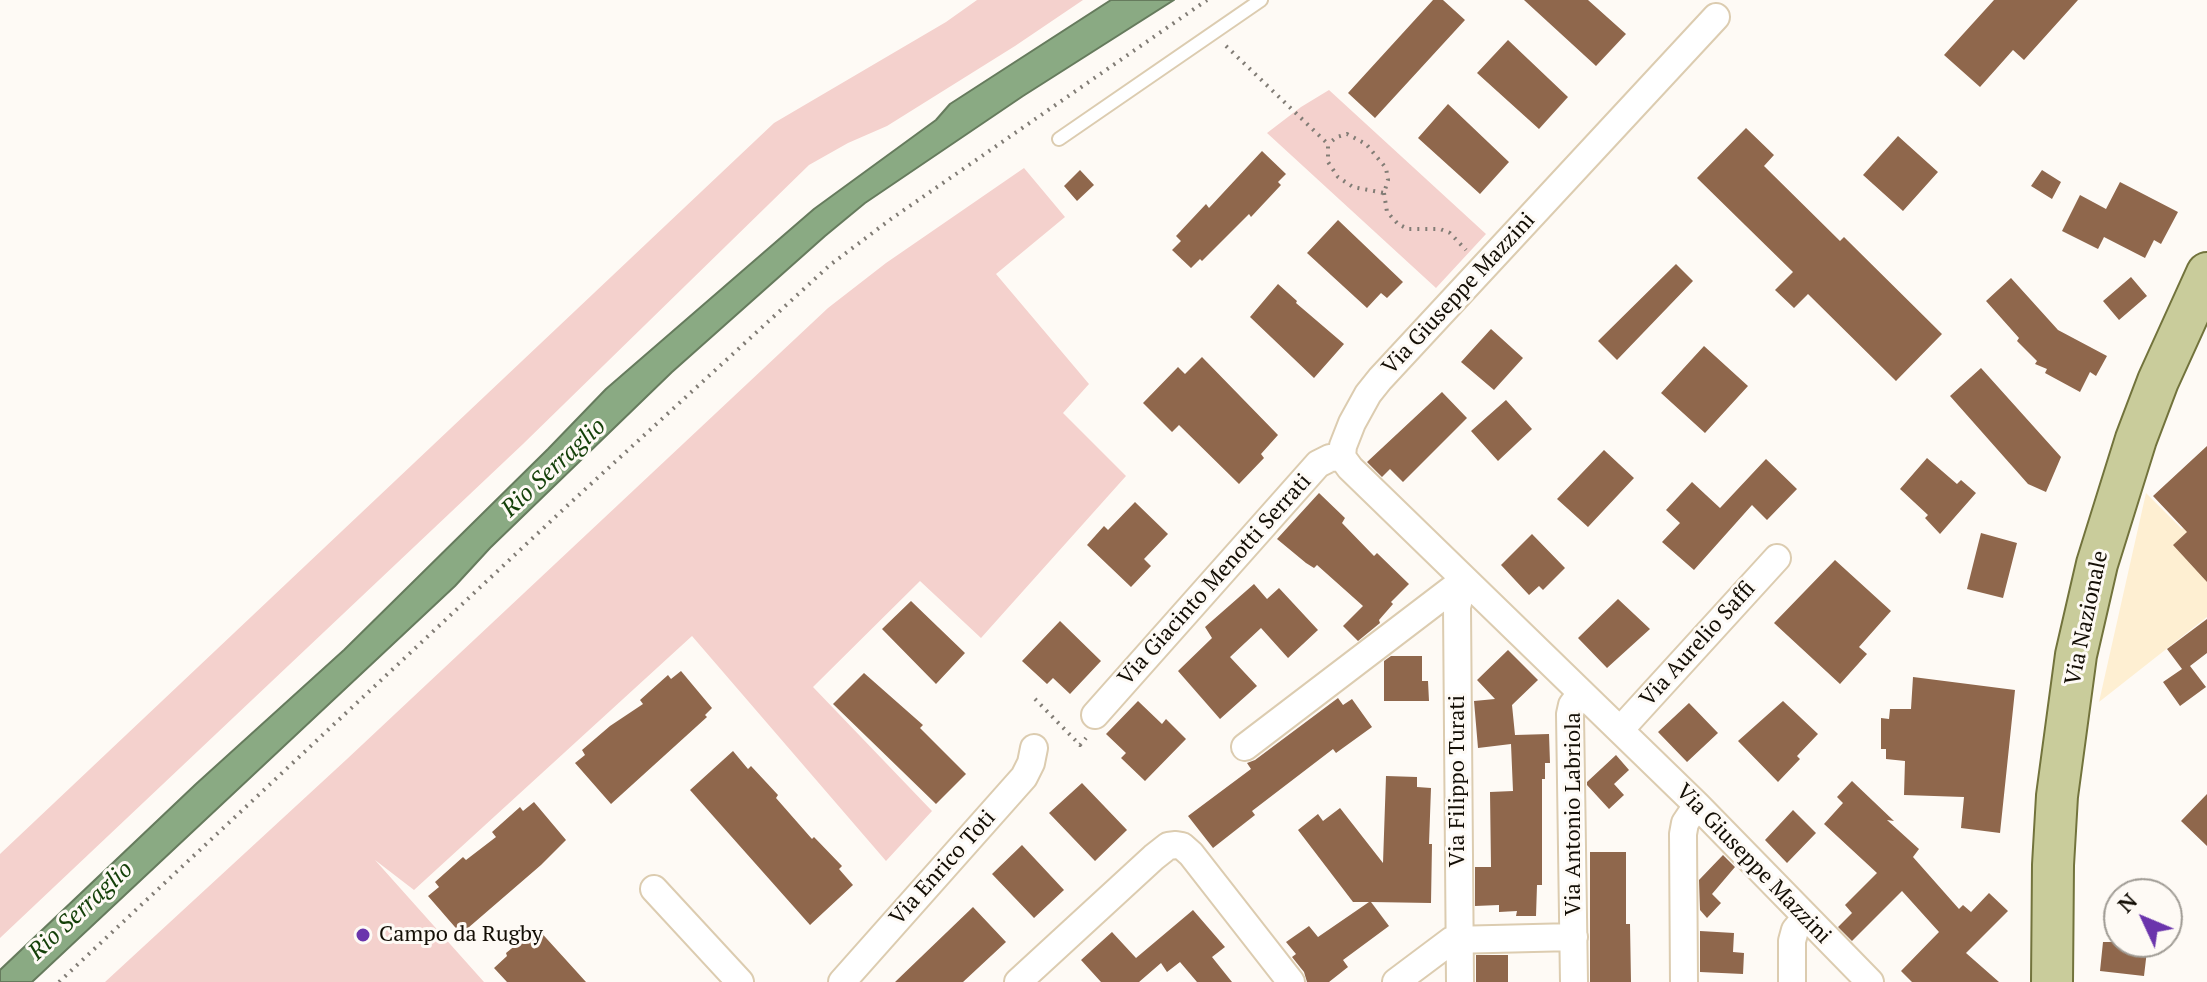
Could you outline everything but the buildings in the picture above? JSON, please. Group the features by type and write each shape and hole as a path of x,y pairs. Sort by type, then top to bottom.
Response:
{"main road":[{"name":"Via Nazionale","path":"2052,982 2057,796 2076,655 2097,564 2136,439 2158,381 2207,273"}],"street":[{"name":"Via Giuseppe Mazzini","path":"1717,9 1380,379 1352,423 1342,457 1464,580 1697,805 1870,982"},
{"name":"Via Giacinto Menotti Serrati","path":"1095,715 1318,464 1342,457"},
{"name":"Via Aurelio Saffi","path":"1620,730 1777,558"},
{"path":"1245,747 1464,580"},
{"name":"Via Filippo Turati","path":"1460,982 1457,607 1464,580"},
{"name":"Via Antonio Labriola","path":"1574,982 1570,714 1572,705 1581,693"},
{"name":"Via Enrico Toti","path":"842,982 1024,777 1034,748"},
{"path":"1684,982 1683,834 1685,823 1697,805"},
{"path":"1018,982 1154,857 1168,846 1176,845 1191,854 1291,982"},
{"path":"654,889 740,982"},
{"path":"1792,982 1792,941 1795,930 1805,918"},
{"name":"Via Antonio Labriola","path":"1459,939 1574,937"},
{"path":"1396,982 1446,942 1459,939"}],"lane":[{"path":"1059,139 1261,0"}],"path":[{"path":"59,982 568,505 830,265 891,219 1207,0"},
{"path":"1212,33 1328,144"},
{"path":"1384,193 1353,187 1338,177 1328,162 1328,144 1347,134 1366,144 1386,168 1385,207 1398,224 1408,229 1440,229 1450,233 1467,249 1462,256"},
{"path":"1035,699 1080,745"}],"shaded area":[{"path":"977,0 1083,0 887,126 809,165 523,444 0,938 0,854 774,123 946,22"},
{"path":"1329,90 1486,234 1436,288 1267,133"},
{"path":"1024,168 1065,217 996,274 1089,384 1063,413 1126,476 981,638 920,581 813,687 932,811 886,861 692,636 414,890 375,860 484,982 105,982 828,308 886,263"},
{"path":"2146,493 2182,529 2207,507 2207,617 2099,702"}],"water":[{"name":"Rio Serraglio","path":"1111,0 1174,0 1023,96 865,203 825,236 672,372 490,548 455,586 32,982 0,982 0,970 196,784 344,650 606,389 814,209 936,120 950,104"}],"place":[{"name":"Campo da Rugby","path":"363,935"}]}
